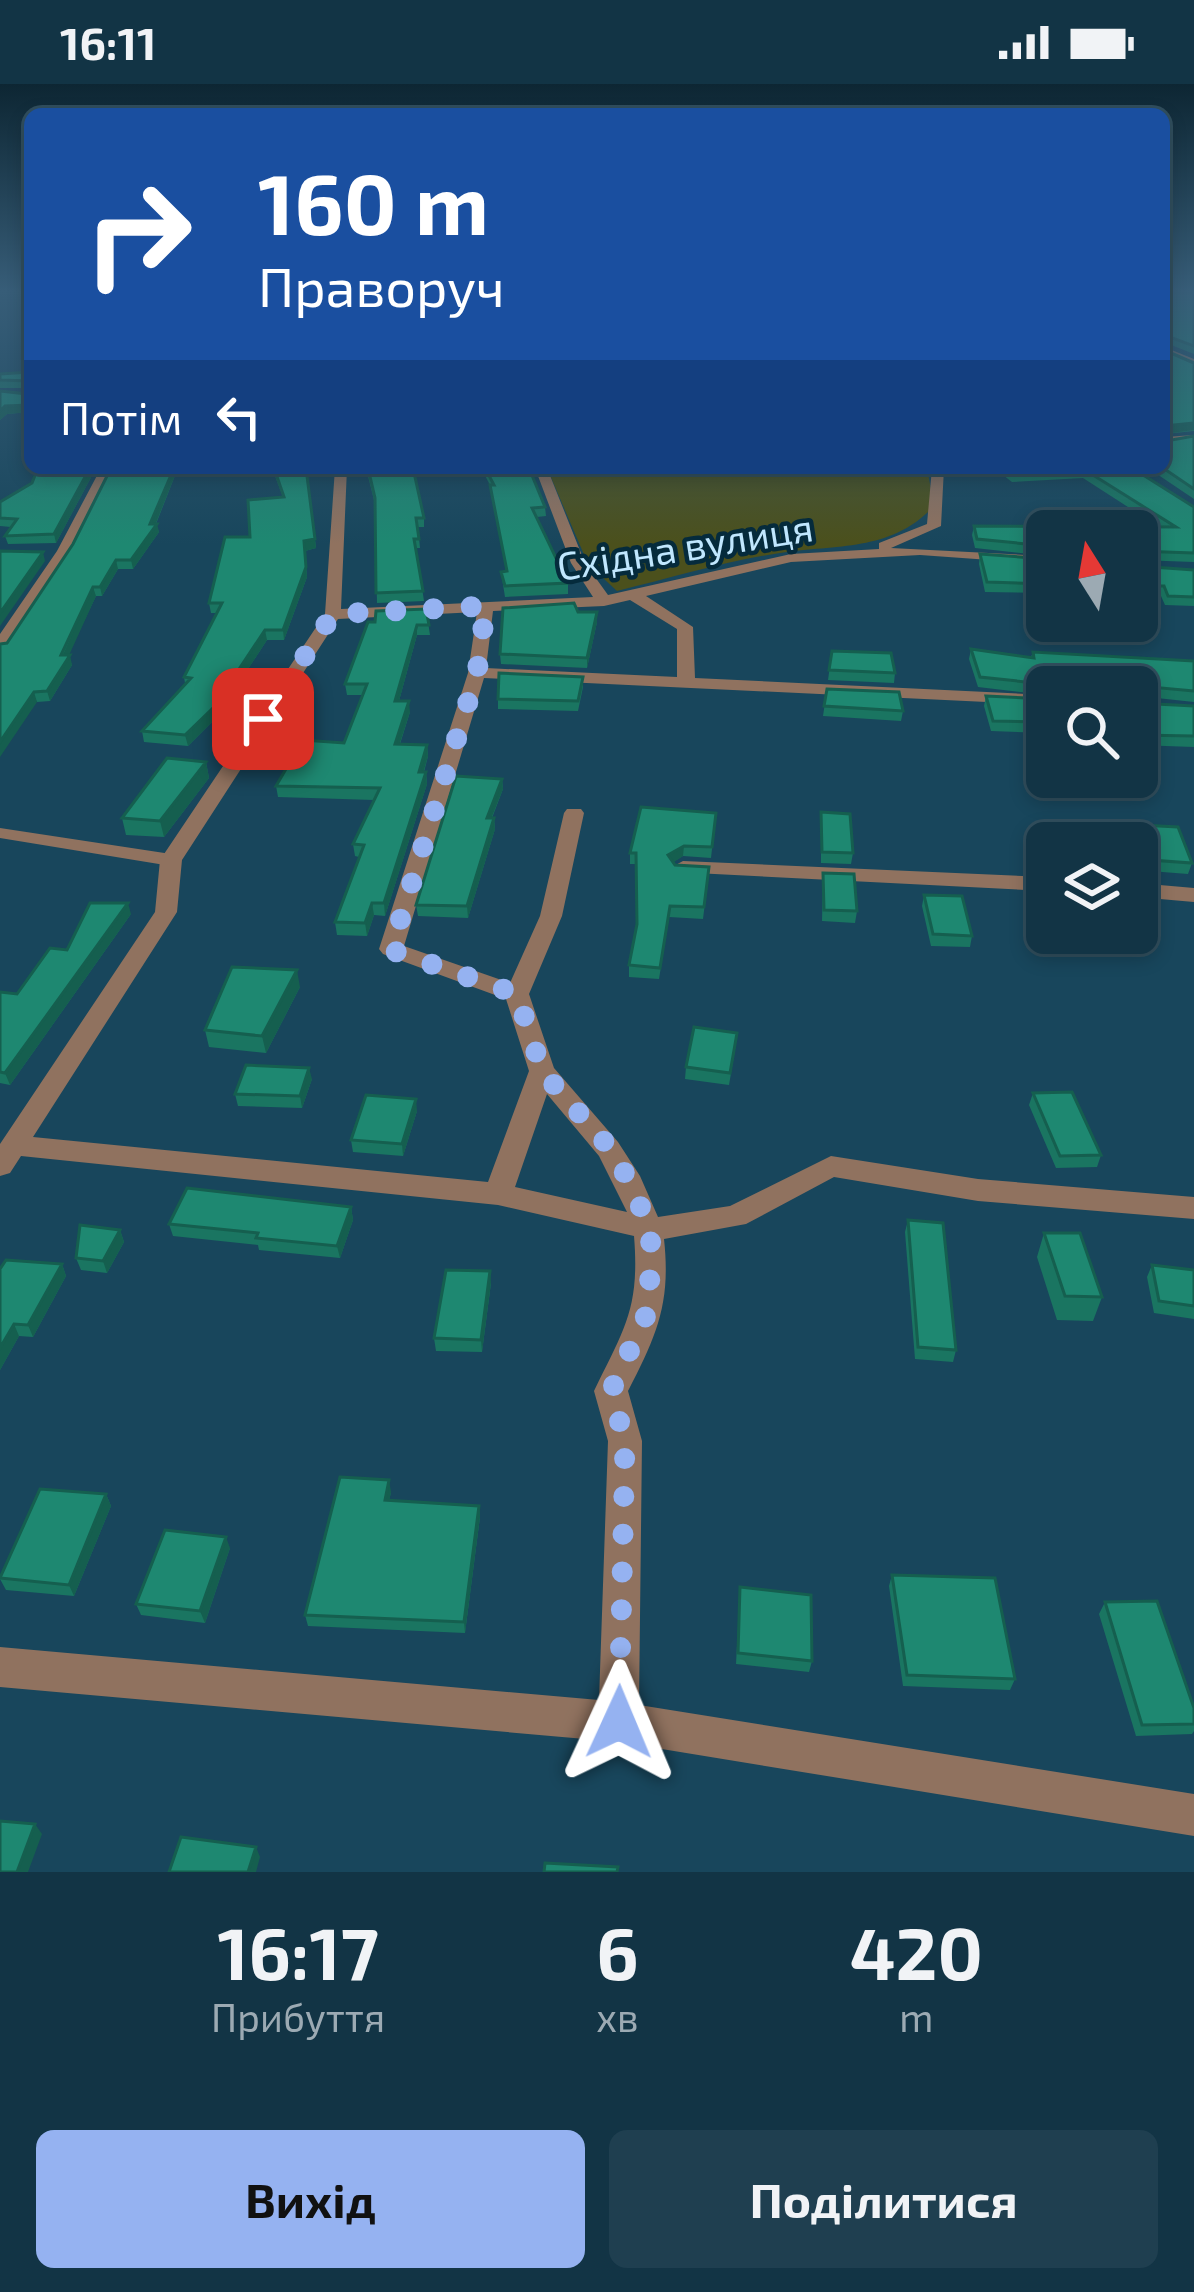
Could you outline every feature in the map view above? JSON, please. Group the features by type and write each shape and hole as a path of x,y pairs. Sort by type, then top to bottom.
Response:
{"street":[{"path":"0,646 64,551 104,474"},
{"path":"341,474 333,614 171,860 166,912 4,1160 498,1194 651,1229 736,1216 831,1166 978,1190 1194,1208"},
{"path":"543,474 578,563 604,601"},
{"path":"866,554 934,526 938,474"},
{"path":"46,552 64,551"},
{"name":"Східна вулиця","path":"333,614 604,601 791,558 920,551 1026,559"},
{"path":"632,594 685,627 686,683"},
{"path":"486,606 477,673 391,950 517,994"},
{"path":"477,673 1026,699"},
{"path":"574,813 551,916 517,994 542,1071 616,1155 651,1229 649,1309 611,1391 625,1441 619,1722"},
{"path":"683,867 1026,883"},
{"path":"1158,892 1194,895"},
{"path":"498,1194 542,1071"},
{"path":"0,1667 619,1722 1194,1815"}],"lane":[{"path":"0,833 171,860"}],"green space":[{"path":"550,474 928,474 934,506 882,539 760,556 617,591 588,564"}],"building":[{"path":"0,376 24,376 24,381"},
{"path":"1170,376 1194,376 1194,423 1170,425"},
{"path":"0,391 24,394 24,405 5,406 0,411"},
{"path":"1194,436 1194,489 1170,473 1170,440"},
{"path":"36,474 87,474 54,534 5,536 17,519 0,518 0,502 32,483"},
{"path":"108,474 171,474 150,524 157,524 131,560 116,560 100,587 93,587 61,655 70,655 47,691 34,692 0,742 0,644 7,643 73,544"},
{"path":"276,474 307,474 315,539 304,541 306,567 283,630 265,630 214,707 185,735 142,731 191,678 184,677 222,603 209,603 225,537 250,537 248,500 284,497"},
{"path":"369,474 414,474 424,518 416,518 419,539 414,539 423,591 376,593 375,498"},
{"path":"488,474 531,474 545,507 532,508 568,583 505,586 501,572 507,571 490,485 494,485"},
{"path":"1091,474 1142,474 1194,507 1194,553 1158,552 1158,527 1176,527 1158,516 1158,510 1149,510"},
{"path":"974,526 1026,526 1026,544 977,539"},
{"path":"0,551 43,552 0,613"},
{"path":"980,554 1026,557 1026,583 987,582"},
{"path":"1158,567 1194,570 1194,597 1168,596 1164,586 1158,586"},
{"path":"574,603 578,612 597,612 587,658 500,654 503,608"},
{"path":"426,609 429,625 417,625 395,701 409,701 395,744 427,745 419,772 426,772 384,903 372,903 365,923 335,922 364,845 353,844 380,788 276,786 303,740 344,743 367,684 345,684 376,611"},
{"path":"971,649 1034,658 1033,652 1194,661 1194,691 1158,688 1158,666 1026,666 1026,682 980,677"},
{"path":"832,651 891,653 895,673 829,670"},
{"path":"499,673 583,677 578,701 498,699"},
{"path":"827,689 899,692 903,711 824,706"},
{"path":"986,696 1026,698 1026,722 993,721"},
{"path":"1158,704 1194,706 1194,736 1158,735"},
{"path":"167,758 206,762 160,821 122,818"},
{"path":"456,776 502,779 487,818 494,818 467,906 416,905"},
{"path":"641,807 716,813 712,847 684,846 668,855 675,865 709,867 704,907 670,906 660,968 629,965 637,924 636,853 630,853"},
{"path":"821,812 850,814 853,853 822,852"},
{"path":"1158,826 1178,827 1192,863 1158,861"},
{"path":"823,873 854,874 857,911 824,910"},
{"path":"924,895 962,896 972,936 933,934"},
{"path":"90,903 128,903 5,1073 0,1072 0,992 17,994 50,948 67,950"},
{"path":"232,967 297,970 262,1036 205,1030"},
{"path":"694,1027 737,1033 730,1073 686,1067"},
{"path":"246,1065 309,1068 300,1096 235,1094"},
{"path":"1072,1092 1101,1155 1060,1156 1033,1093"},
{"path":"366,1095 416,1099 402,1144 351,1140"},
{"path":"187,1188 351,1207 337,1246 256,1238 258,1233 169,1224"},
{"path":"908,1220 943,1223 956,1350 918,1347"},
{"path":"80,1225 120,1230 103,1261 76,1258"},
{"path":"1044,1233 1080,1233 1102,1297 1065,1296"},
{"path":"6,1260 62,1264 28,1325 14,1324 0,1348 0,1269"},
{"path":"1152,1265 1194,1270 1194,1306 1159,1301"},
{"path":"446,1270 490,1271 481,1340 434,1338"},
{"path":"340,1477 389,1480 385,1500 479,1506 464,1622 305,1615"},
{"path":"40,1489 106,1494 69,1585 0,1578"},
{"path":"165,1530 226,1537 200,1611 136,1604"},
{"path":"892,1575 995,1578 1015,1679 907,1675"},
{"path":"740,1587 811,1595 812,1661 738,1653"},
{"path":"1157,1601 1194,1708 1194,1724 1142,1725 1105,1602"},
{"path":"0,1821 35,1824 17,1872 0,1872"},
{"path":"181,1837 256,1847 248,1872 169,1872"},
{"path":"545,1863 618,1867 617,1872 544,1872"}],"route":[{"path":"263,719 333,614 486,606 477,673 391,950 517,994 542,1071 616,1155 651,1229 649,1309 611,1391 625,1441 619,1722"}]}
